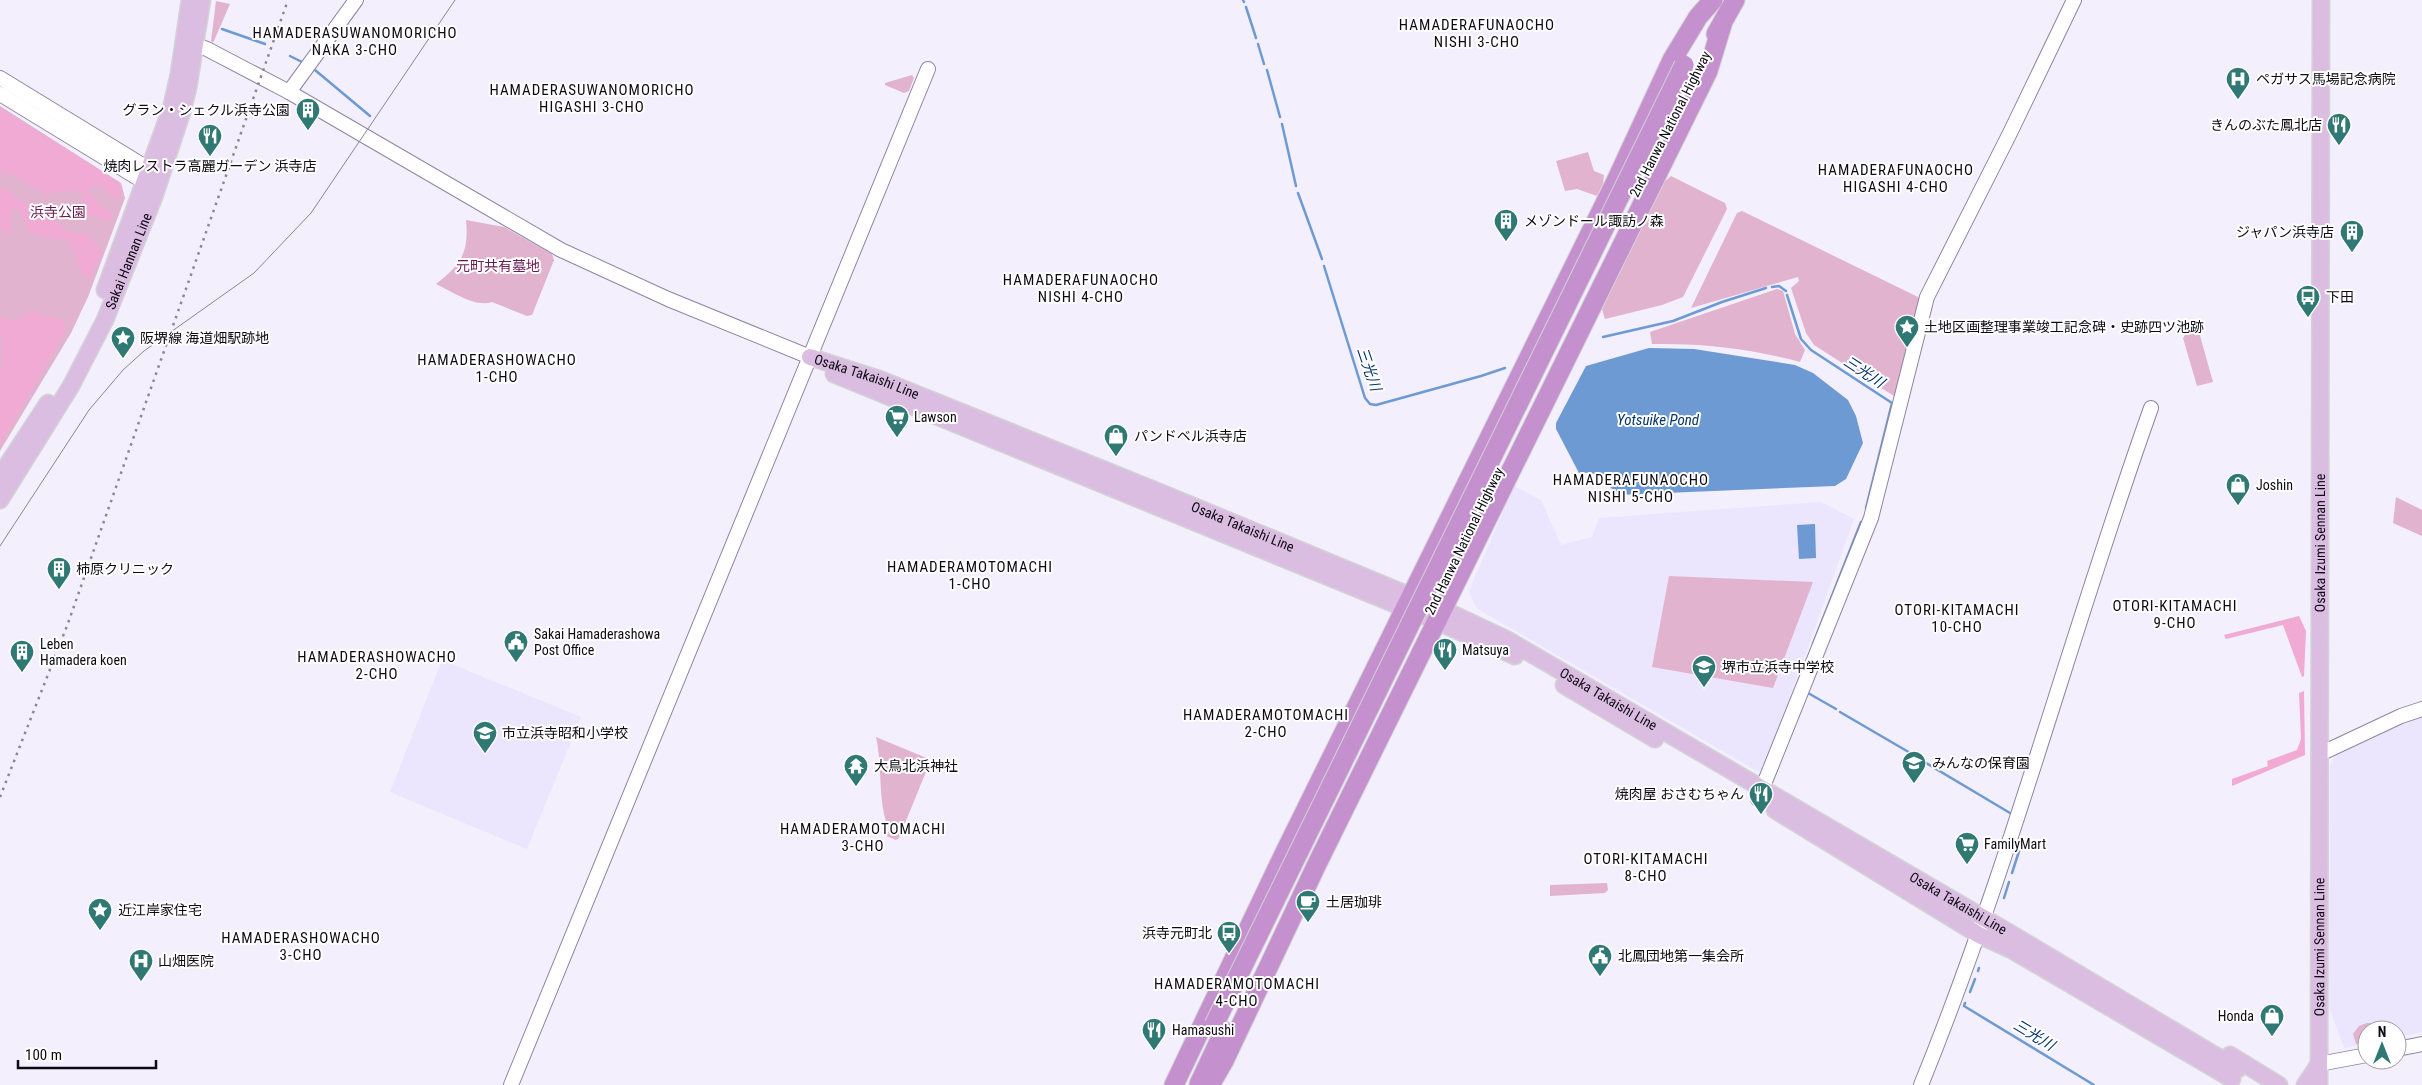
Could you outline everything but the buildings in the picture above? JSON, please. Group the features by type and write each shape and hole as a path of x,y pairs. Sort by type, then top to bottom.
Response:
{"highway":[{"name":"2nd Hanwa National Highway","path":"1198,1085 1219,1028 1714,0"},
{"path":"1174,1085 1284,854 1616,181 1672,60 1698,17 1714,0"},
{"name":"2nd Hanwa National Highway","path":"1183,1085 1219,1028 1683,95 1735,0"},
{"path":"1210,1085 1224,1061 1316,866 1708,70 1722,25"}],"main road":[{"name":"Sakai Hannan Line","path":"190,0 190,43"},
{"name":"Sakai Hannan Line","path":"0,500 71,386 95,342 153,180 202,0"},
{"name":"Osaka Izumi Sennan Line","path":"2319,1085 2321,0"},
{"name":"Sakai Hannan Line","path":"0,476 66,374 90,327 153,180"},
{"name":"Osaka Takaishi Line","path":"810,357 839,377 1439,615 1506,639 1760,794 1978,935 2012,950 2231,1078"},
{"name":"Osaka Takaishi Line","path":"1760,794 1984,919 2231,1078"},
{"path":"1984,919 2020,931 2279,1085"},
{"path":"2305,1085 2319,1064"}],"street":[{"path":"289,92 356,0"},
{"path":"1760,794 1871,518 1927,297 2010,133 2074,0"},
{"path":"190,43 289,92 583,261 668,299 810,357"},
{"path":"512,1085 928,68"},
{"path":"0,78 153,180"},
{"path":"0,94 153,180"},
{"path":"1921,1085 1951,1012 1984,919 2080,623 2101,549 2151,408"},
{"path":"2320,754 2401,716 2422,709"},
{"path":"2407,1047 2422,1044"},
{"path":"2319,1064 2357,1056"}],"shaded area":[{"path":"0,108 120,183 121,197 115,199 105,189 97,185 93,185 89,191 94,200 109,211 113,219 110,221 85,213 82,193 68,190 47,195 15,176 0,171"},
{"path":"0,188 11,191 15,198 54,219 67,232 87,235 102,249 90,278 83,276 78,266 74,249 66,239 53,239 29,232 22,214 14,207 10,220 11,232 7,234 0,227"},
{"path":"37,312 65,321 65,332 0,444 0,370 2,369 3,358 0,319 2,316 14,321 28,313"},
{"name":"堺市立浜寺中学校","path":"1514,486 1541,500 1561,545 1592,537 1599,518 1821,502 1854,519 1764,769 1757,771 1476,608 1469,591"},
{"path":"2299,616 2306,631 2304,676 2302,677 2283,625 2226,639 2224,635"},
{"name":"市立浜寺昭和小学校","path":"442,660 581,717 527,849 390,792"},
{"path":"2304,691 2305,755 2232,786 2232,779 2268,766 2267,761 2297,750 2301,739 2299,693"},
{"path":"2422,717 2422,1032 2407,1035 2407,1020 2357,1020 2357,1045 2344,1048 2329,1007 2330,766 2335,756 2402,723"}],"green space":[{"path":"216,1 230,4 213,43 211,41"},
{"path":"912,75 914,78 909,91 904,93 885,85 885,83"},
{"name":"浜寺公園","path":"0,106 121,183 125,198 88,297 71,333 0,451"},
{"path":"1588,152 1594,171 1604,175 1603,184 1597,196 1577,189 1565,191 1556,161"},
{"path":"1671,176 1725,203 1727,209 1683,297 1662,305 1605,319 1602,309 1664,182"},
{"path":"1742,211 1918,297 1921,302 1897,398 1814,345 1806,333 1791,288 1799,281 1798,277 1691,308 1737,213"},
{"name":"元町共有墓地","path":"466,220 504,227 552,254 554,260 532,315 527,316 492,302 478,303 471,301 436,284 452,270 462,257 466,242"},
{"path":"1777,289 1783,291 1795,334 1805,350 1800,362 1727,348 1652,344 1650,332"},
{"path":"2199,332 2213,382 2197,386 2183,338 2185,335"},
{"path":"2396,497 2422,510 2422,536 2393,523"},
{"path":"1669,576 1813,582 1773,688 1652,667"},
{"path":"876,737 929,759 930,762 899,838 896,840 886,836 889,830 881,796"},
{"path":"1607,883 1608,890 1605,893 1550,896 1550,885"},
{"path":"2357,1029 2357,1044 2356,1044 2353,1034"}],"water":[{"name":"Yotsuike Pond","path":"1649,348 1694,349 1795,365 1813,373 1848,400 1856,416 1863,443 1846,479 1835,486 1617,495 1601,477 1592,473 1579,473 1556,429 1556,423 1586,366"},
{"path":"1815,524 1816,558 1799,559 1797,525"}],"waterway":[{"name":"三光川","path":"1246,7 1256,38"},
{"path":"222,29 265,44"},
{"name":"三光川","path":"1258,44 1264,64"},
{"path":"290,56 304,63"},
{"path":"315,70 370,116"},
{"name":"三光川","path":"1267,70 1280,117"},
{"name":"三光川","path":"1282,124 1296,186"},
{"name":"三光川","path":"1298,193 1322,259"},
{"name":"三光川","path":"1324,266 1365,398 1370,404 1376,405 1505,368"},
{"name":"三光川","path":"1772,287 1779,286 1786,291"},
{"name":"三光川","path":"1603,337 1673,321 1722,302 1766,288"},
{"name":"三光川","path":"1787,295 1801,339 1811,350 1892,403 1866,508"},
{"name":"三光川","path":"1813,644 1861,522"},
{"name":"三光川","path":"1808,693 1836,709"},
{"name":"三光川","path":"1840,712 1912,754"},
{"name":"三光川","path":"1916,757 2010,813"},
{"name":"三光川","path":"2012,873 2022,842"},
{"name":"三光川","path":"2004,898 2009,882"},
{"name":"三光川","path":"1970,992 1975,979"},
{"name":"三光川","path":"1965,1003 1964,1006 2094,1085"}],"tram line":[{"path":"0,546 89,410 123,370 144,351 254,273 311,213 455,0"}],"railway":[{"path":"0,797 67,626 288,0"}],"place":[{"name":"ペガサス馬場記念病院","path":"2238,100"},
{"name":"グラン・シェクル浜寺公園","path":"308,131"},
{"name":"きんのぶた鳳北店","path":"2339,146"},
{"name":"焼肉レストラ高麗ガーデン 浜寺店","path":"210,157"},
{"name":"メゾンドール諏訪ノ森","path":"1506,242"},
{"name":"ジャパン浜寺店","path":"2352,253"},
{"name":"下田","path":"2308,318"},
{"name":"土地区画整理事業竣工記念碑・史跡四ツ池跡","path":"1907,348"},
{"name":"阪堺線 海道畑駅跡地","path":"123,359"},
{"name":"Lawson","path":"897,438"},
{"name":"パンドベル浜寺店","path":"1116,457"},
{"name":"Joshin","path":"2238,506"},
{"name":"柿原クリニック","path":"59,590"},
{"name":"Sakai Hamaderashowa Post Office","path":"516,663"},
{"name":"Matsuya","path":"1445,671"},
{"name":"Leben Hamadera koen","path":"22,673"},
{"name":"堺市立浜寺中学校","path":"1704,688"},
{"name":"市立浜寺昭和小学校","path":"485,754"},
{"name":"みんなの保育園","path":"1914,784"},
{"name":"大鳥北浜神社","path":"856,787"},
{"name":"焼肉屋 おさむちゃん","path":"1761,815"},
{"name":"FamilyMart","path":"1967,865"},
{"name":"土居珈琲","path":"1308,923"},
{"name":"近江岸家住宅","path":"100,931"},
{"name":"浜寺元町北","path":"1229,954"},
{"name":"北鳳団地第一集会所","path":"1600,977"},
{"name":"山畑医院","path":"141,982"},
{"name":"Honda","path":"2272,1037"},
{"name":"Hamasushi","path":"1154,1051"}],"district":[{"name":"HAMADERAFUNAOCHO NISHI 3-CHO","path":"1477,34"},
{"name":"HAMADERASUWANOMORICHO NAKA 3-CHO","path":"355,42"},
{"name":"HAMADERASUWANOMORICHO HIGASHI 3-CHO","path":"592,98"},
{"name":"HAMADERAFUNAOCHO HIGASHI 4-CHO","path":"1896,178"},
{"name":"HAMADERAFUNAOCHO NISHI 4-CHO","path":"1081,288"},
{"name":"HAMADERASHOWACHO 1-CHO","path":"497,368"},
{"name":"HAMADERAFUNAOCHO NISHI 5-CHO","path":"1631,488"},
{"name":"HAMADERAMOTOMACHI 1-CHO","path":"970,576"},
{"name":"OTORI-KITAMACHI 9-CHO","path":"2175,614"},
{"name":"OTORI-KITAMACHI 10-CHO","path":"1957,618"},
{"name":"HAMADERASHOWACHO 2-CHO","path":"377,666"},
{"name":"HAMADERAMOTOMACHI 2-CHO","path":"1266,724"},
{"name":"HAMADERAMOTOMACHI 3-CHO","path":"863,838"},
{"name":"OTORI-KITAMACHI 8-CHO","path":"1646,868"},
{"name":"HAMADERASHOWACHO 3-CHO","path":"301,946"},
{"name":"HAMADERAMOTOMACHI 4-CHO","path":"1237,992"}]}
